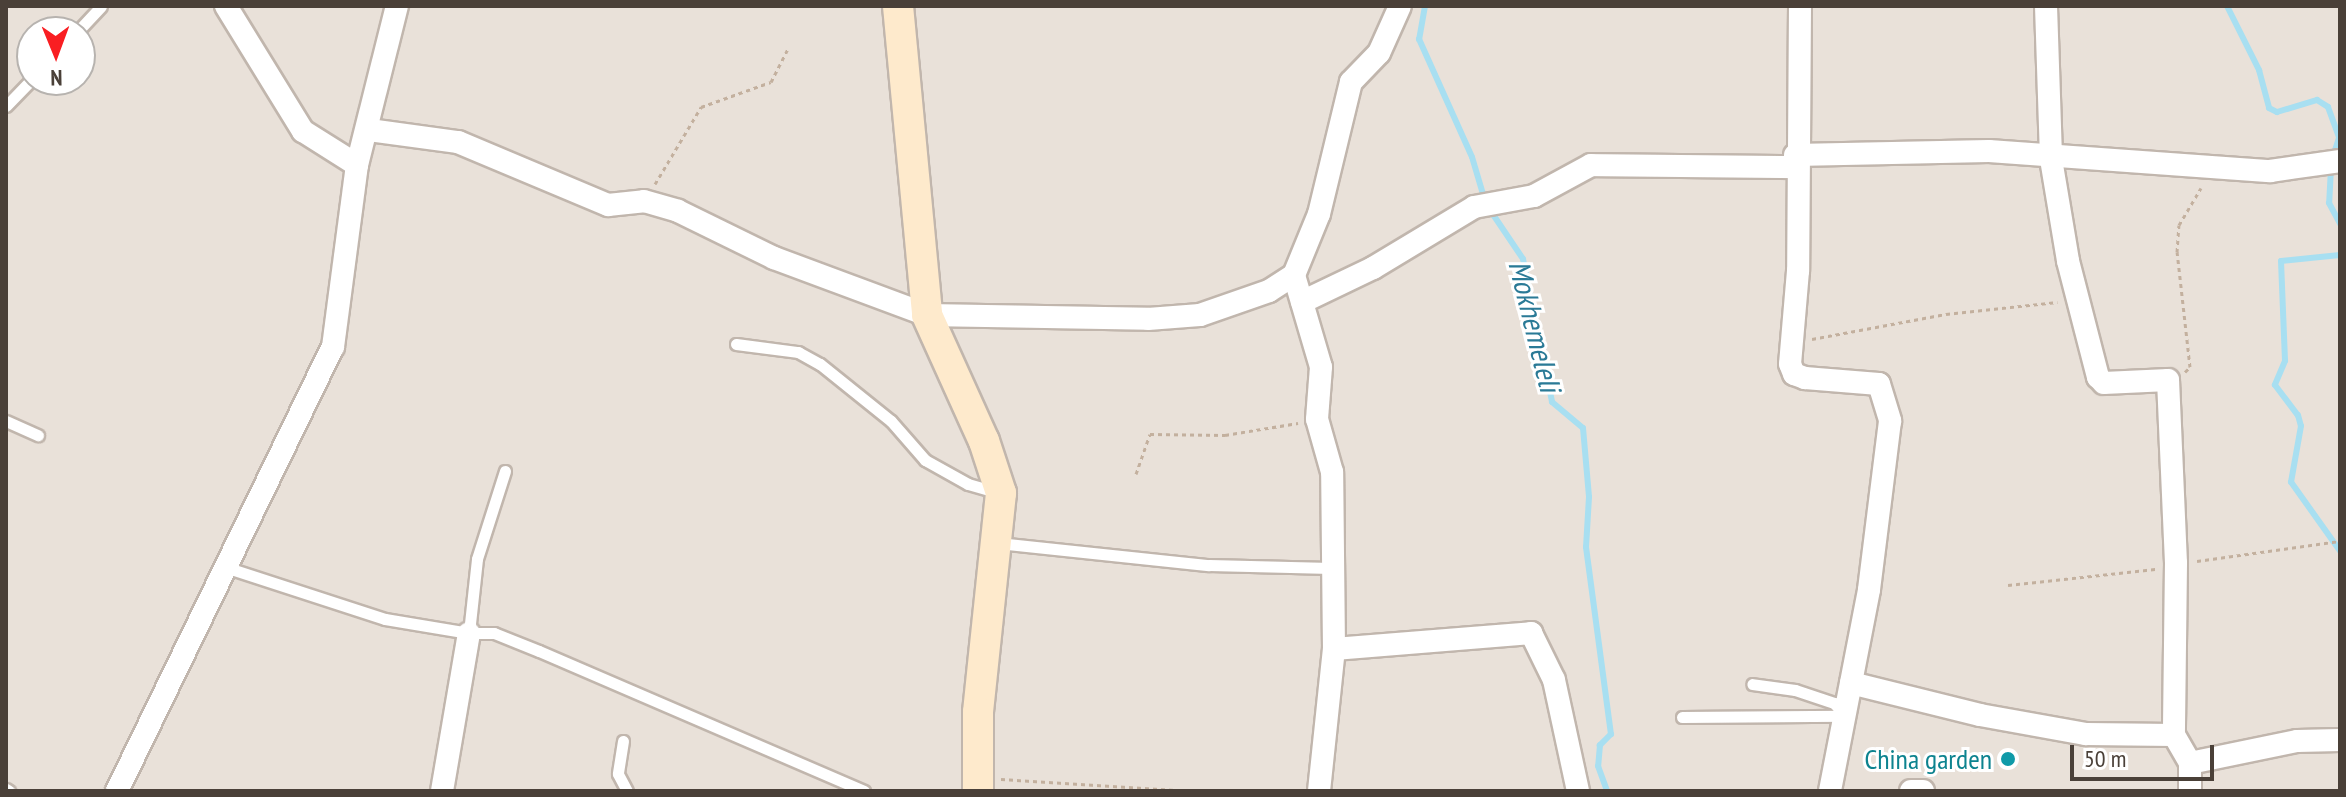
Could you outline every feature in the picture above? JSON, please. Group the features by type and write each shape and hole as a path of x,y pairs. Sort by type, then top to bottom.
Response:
{"street":[{"path":"226,6 303,131 357,165"},
{"path":"117,791 333,347 357,165 369,130 397,6"},
{"path":"898,6 927,315 984,441 1001,493 978,712 978,784"},
{"path":"369,130 458,142 608,205 644,201 678,211 774,258 927,315 1148,319 1200,315 1269,291 1294,275 1319,214 1351,82 1379,53 1400,6"},
{"path":"1800,6 1795,161 1794,374 1879,384 1887,400 1890,421 1871,575 1830,791"},
{"path":"2046,6 2051,159 2077,300 2104,383 2168,380 2176,563 2174,735 2190,763 2190,791"},
{"path":"1302,302 1373,268 1474,207 1534,196 1591,165 1795,161 1989,151 2051,159 2270,171 2340,161"},
{"path":"1294,275 1321,367 1317,419 1332,472 1334,649 1319,791"},
{"path":"442,791 469,633"},
{"path":"1334,649 1531,633 1554,680 1578,791"},
{"path":"1851,683 1980,715 2086,734 2174,735"},
{"path":"2190,763 2297,741 2340,740"},
{"path":"1911,791 1923,791"}],"lane":[{"path":"736,344 798,352 820,364 891,421 925,460 968,484 1001,493"},
{"path":"6,421 38,435"},
{"path":"469,633 477,559 505,471"},
{"path":"998,543 1209,565 1331,568"},
{"path":"228,568 385,619 469,633 494,633 864,791"},
{"path":"1752,684 1834,703 1845,716"},
{"path":"1682,717 1845,716"},
{"path":"623,741 618,774 627,791"}],"path":[{"path":"644,201 701,107 771,82 788,48"},
{"path":"2168,380 2190,367 2177,252 2179,225 2214,167"},
{"path":"1794,342 1946,314 2077,300"},
{"path":"1136,474 1150,434 1225,435 1317,419"},
{"path":"978,784 1192,791"}],"shaded area":[{"path":"6,6 2340,6 2340,791 6,791"}],"waterway":[{"name":"Mokhemeleli","path":"1425,6 1419,39 1472,157 1485,201"},
{"path":"2227,6 2259,70 2269,108 2277,112 2317,100 2328,107 2339,138 2333,157"},
{"path":"2331,168 2329,203 2340,224"},
{"name":"Mokhemeleli","path":"1490,210 1523,259 1552,402 1583,428 1589,497 1586,547 1611,734 1600,745 1598,766 1607,791"},
{"path":"2340,255 2281,261 2285,361 2275,385 2298,415 2301,426 2291,482 2340,551"}],"place":[{"name":"China garden","path":"2008,759"}]}
